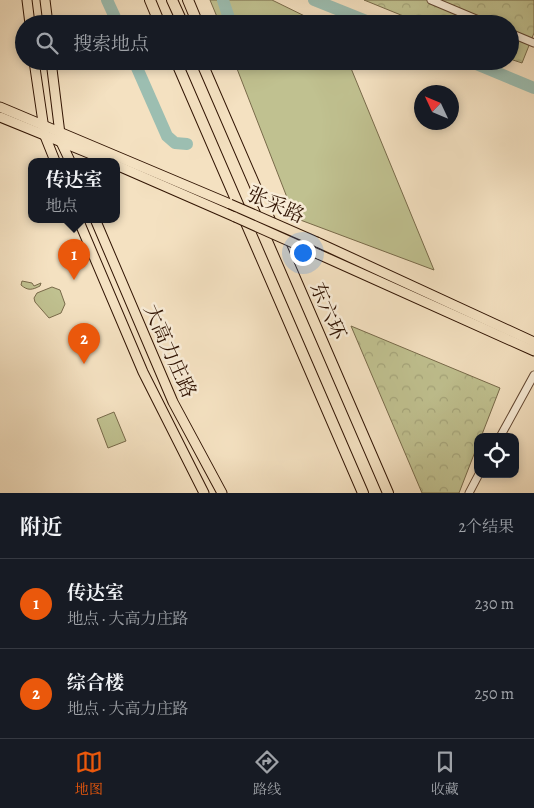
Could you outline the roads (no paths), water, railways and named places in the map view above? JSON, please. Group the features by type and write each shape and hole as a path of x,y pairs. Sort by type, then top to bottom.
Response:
{"highway":[{"path":"150,0 156,15"},
{"path":"172,0 179,15"},
{"path":"188,0 194,15"},
{"name":"东六环","path":"180,70 364,493"},
{"name":"东六环","path":"204,70 388,493"},
{"path":"211,70 216,94"}],"main road":[{"path":"27,0 29,15"},
{"path":"46,0 47,15"},
{"path":"35,70 45,136 54,158"},
{"path":"53,70 61,142 69,158"},
{"name":"张采路","path":"0,107 317,242 534,342"},
{"path":"0,117 101,158"},
{"name":"张采路","path":"120,167 534,351"},
{"name":"大高力庄路","path":"80,223 143,372 204,493"},
{"name":"大高力庄路","path":"97,223 173,402 222,493"}],"street":[{"path":"431,0 467,15"},
{"path":"519,37 534,43"},
{"path":"502,433 534,375"},
{"path":"469,493 477,478"}],"waterway":[{"path":"107,0 114,15"},
{"path":"223,0 228,15"},
{"path":"314,0 352,15"},
{"path":"138,70 167,136 175,143 187,144"},
{"path":"491,70 534,88"}],"place":[{"name":"传达室","path":"74,280"},
{"name":"综合楼","path":"84,364"}]}
